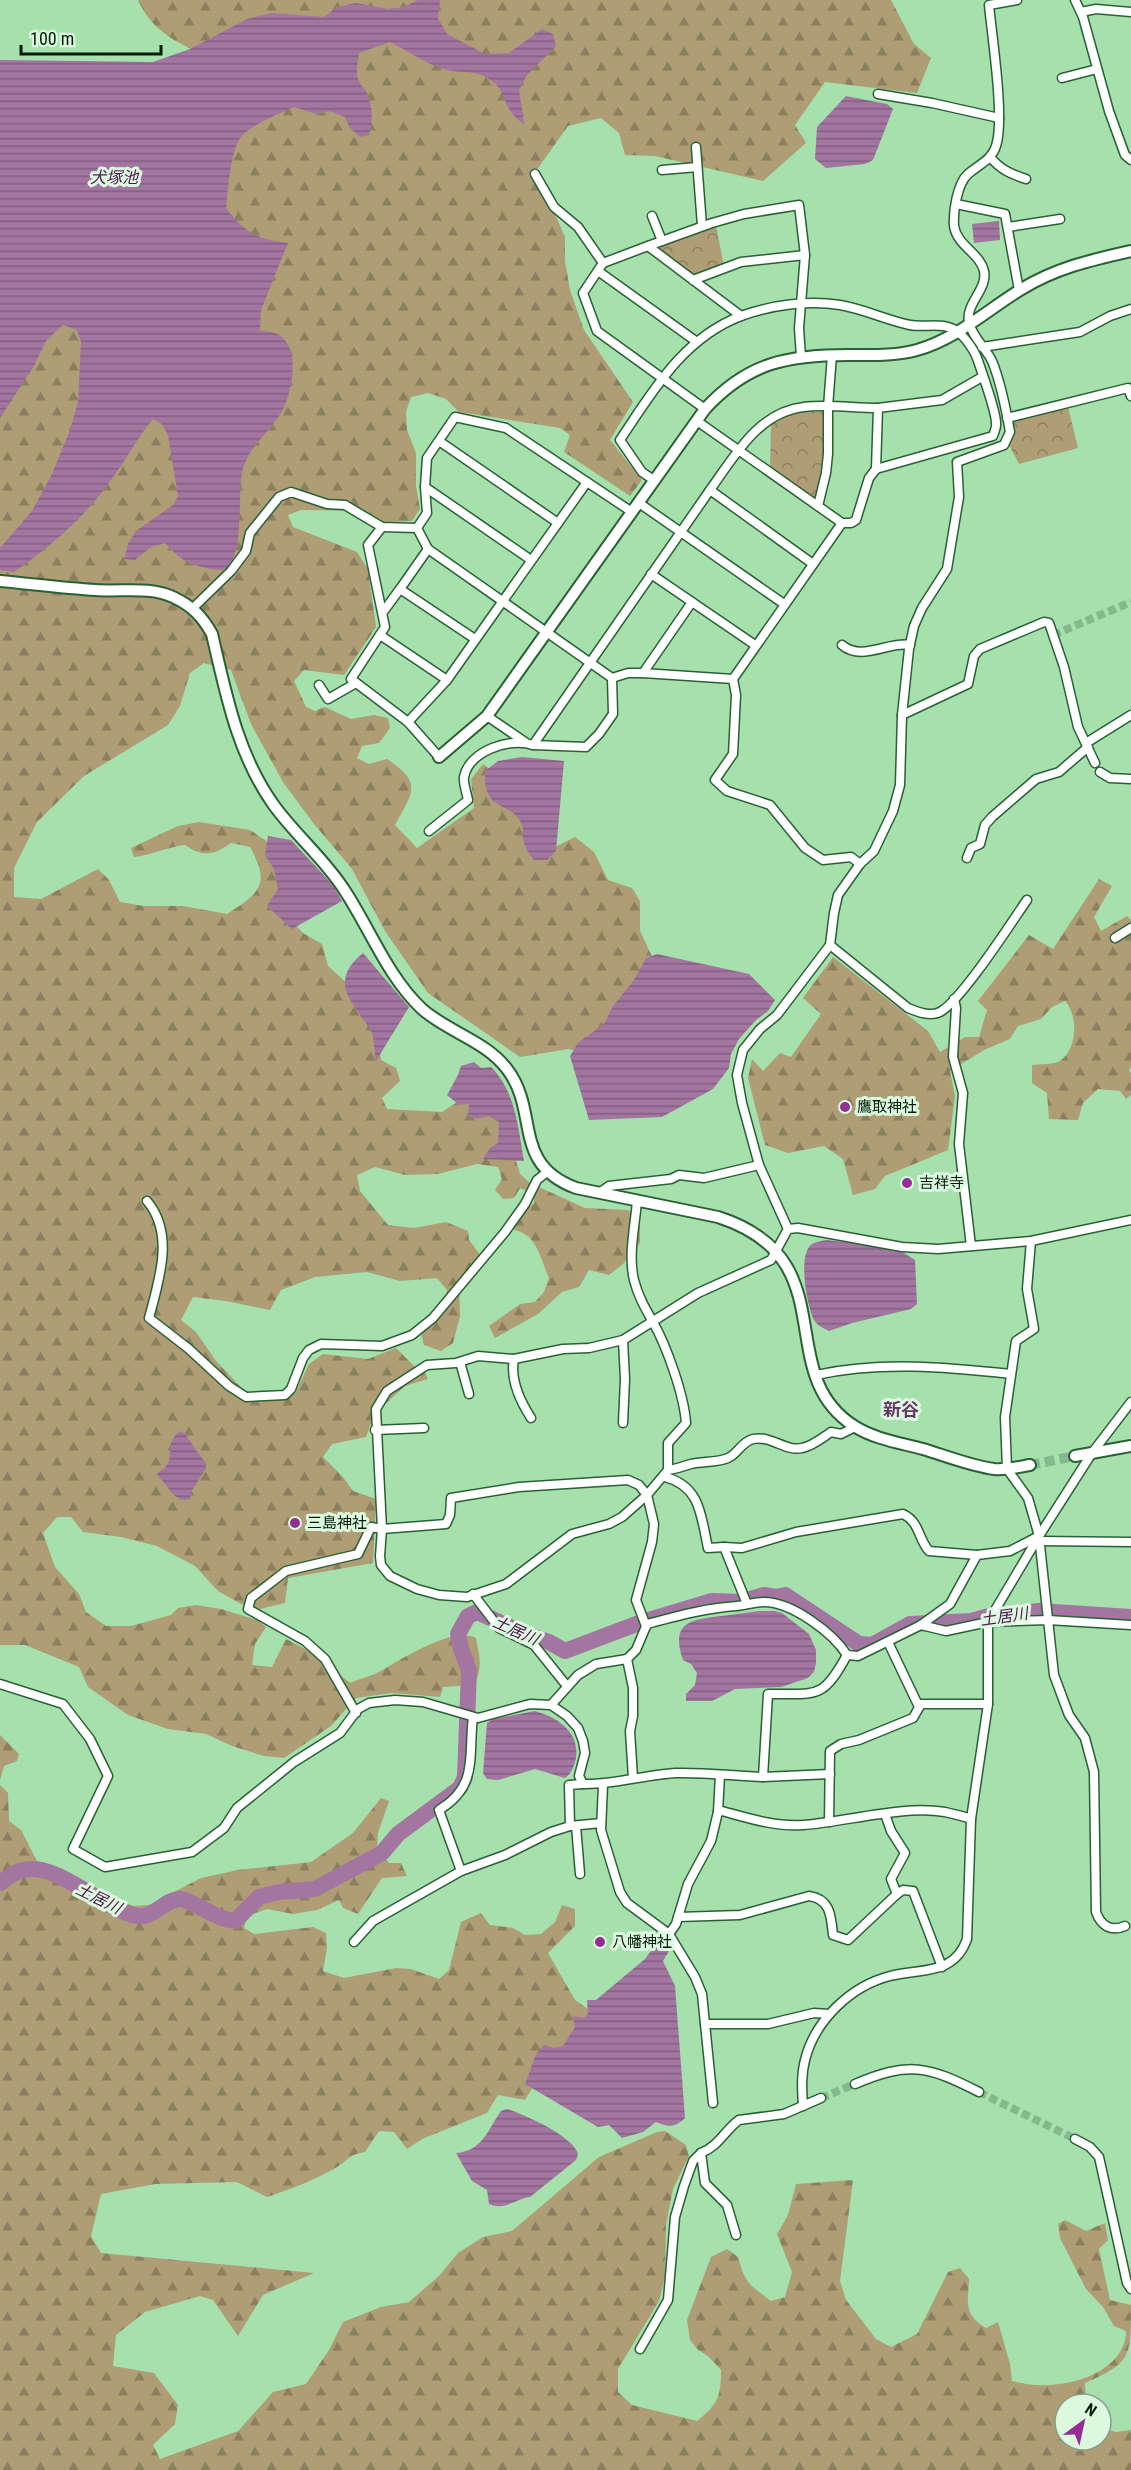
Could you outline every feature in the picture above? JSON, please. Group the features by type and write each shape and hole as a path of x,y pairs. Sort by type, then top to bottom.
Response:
{"street":[{"path":"788,1229 759,1165 742,1103 738,1075 743,1050 760,1029 777,1015 830,945 838,895 860,864 874,851 895,802 900,784 902,715 910,645 914,626 922,608 947,569 959,497 957,462 1004,445 1010,432 992,360 969,325 968,314 984,279 984,269 976,256 961,243 954,227 959,189 966,176 990,157 996,146 999,118 988,2 1017,0"},
{"path":"1075,0 1081,12 1109,111 1125,156 1131,160"},
{"path":"1081,12 1096,9 1131,12"},
{"path":"1062,78 1097,69"},
{"path":"878,94 999,118"},
{"path":"696,147 702,226"},
{"path":"990,157 999,168 1026,179"},
{"path":"662,170 697,167"},
{"path":"535,174 554,207 578,227 601,267 697,342"},
{"path":"956,204 1005,214 1019,290"},
{"path":"705,409 597,331 583,293 601,267 702,226 744,214 799,205 805,255 801,303 801,357"},
{"path":"652,216 662,241"},
{"path":"1008,227 1060,219"},
{"path":"648,246 741,316"},
{"path":"382,526 368,545 385,627 351,679 408,722 439,757 487,716 705,409 721,392 752,372 787,358 894,355 919,349 959,332 1019,290 1056,270 1131,251"},
{"path":"693,280 741,262 805,255"},
{"path":"655,481 642,472 620,440 678,358 715,329 741,316 773,307 801,303 840,305 912,325 942,325 959,332 976,356 997,424 993,436 876,469"},
{"path":"982,347 1080,332 1110,316 1131,309"},
{"path":"818,506 828,454 828,407 832,355"},
{"path":"529,743 750,435 769,420 803,407 878,408 942,400 982,377"},
{"path":"1007,418 1128,388 1131,396"},
{"path":"697,421 842,523 851,523 856,520 869,478 876,469 878,408"},
{"path":"417,528 427,513 425,487 428,458 455,417 506,428 587,482 681,531 784,604"},
{"path":"439,441 558,523"},
{"path":"408,722 447,680 587,482"},
{"path":"425,487 531,560"},
{"path":"710,490 813,564"},
{"path":"193,608 231,571 246,551 250,533 279,497 291,492 327,504 345,505 382,526 417,528"},
{"path":"842,523 755,645 733,680 736,695 734,754 715,780 727,791 770,805 804,848 823,860 851,857 860,864"},
{"path":"417,528 428,549 612,678"},
{"path":"383,612 428,549"},
{"path":"651,574 755,645"},
{"path":"0,581 97,590 146,591 171,596 193,608 212,634 238,738 262,787 283,817 317,854 341,885 401,985 422,1008 453,1031 491,1053 509,1071 518,1089 536,1156 547,1172 559,1182 599,1193 718,1217 737,1223 765,1240 786,1263 798,1290 816,1375 829,1402 855,1427 980,1466 1007,1469 1030,1465"},
{"path":"400,589 475,639"},
{"path":"643,673 693,602"},
{"path":"902,715 968,684 974,656 980,649 1044,622 1049,623 1064,667 1078,727 1098,768 1110,778 1131,779"},
{"path":"380,634 447,680"},
{"path":"842,645 848,650 862,651 878,650 900,643 910,645"},
{"path":"612,678 628,673 643,673 733,680"},
{"path":"429,831 468,800 463,778 469,764 487,750 504,745 529,743 586,747 614,714 612,678"},
{"path":"319,685 328,699 356,683"},
{"path":"967,858 971,848 980,844 985,825 992,817 1036,779 1059,772 1087,745 1131,715"},
{"path":"487,716 529,743"},
{"path":"830,945 908,1008 923,1014 940,1012 954,999 992,951 1027,900"},
{"path":"1115,938 1131,928"},
{"path":"954,999 956,1008 953,1058 963,1093 959,1144 971,1246"},
{"path":"599,1193 609,1186 680,1176 704,1179 759,1165"},
{"path":"147,1201 156,1212 164,1240 149,1318 189,1349 229,1386 246,1397 285,1395 291,1389 303,1358 309,1350 321,1344 382,1346 412,1335 433,1318 505,1232 525,1204 537,1180 547,1172"},
{"path":"637,1201 633,1278 643,1305 664,1346 684,1407 686,1423 668,1443 667,1474"},
{"path":"788,1229 798,1228 902,1247 938,1249 1031,1241 1131,1220"},
{"path":"788,1229 771,1260 698,1293 622,1340 589,1348 562,1349 514,1359 478,1356 460,1362 427,1365 387,1391 376,1409 375,1430 381,1484 381,1565 390,1576 417,1590 439,1595 456,1597 494,1589 506,1584 572,1534 609,1524 622,1516 667,1474 690,1464 725,1460 734,1456 742,1444 752,1439 765,1438 793,1449 800,1449 831,1432 841,1434 855,1427"},
{"path":"1031,1241 1028,1289 1034,1329 1016,1341 1005,1417 1007,1469 1028,1498 1039,1539 1054,1675 1069,1715 1085,1738 1094,1772 1096,1912 1100,1922 1108,1927 1117,1929 1125,1926"},
{"path":"622,1340 625,1379 623,1423"},
{"path":"514,1359 512,1369 514,1381 531,1418"},
{"path":"460,1362 469,1394"},
{"path":"816,1375 842,1369 890,1367 945,1367 1011,1374"},
{"path":"803,2106 802,2077 805,2060 810,2044 829,2014 856,1990 872,1982 906,1972 942,1967 954,1961 963,1950 967,1939 971,1819 988,1704 988,1622 1092,1453 1131,1402"},
{"path":"375,1430 424,1428"},
{"path":"1075,1456 1131,1446"},
{"path":"667,1474 690,1491 698,1504 708,1548 742,1548 796,1532 903,1514 911,1518 916,1525 922,1544 929,1551 977,1555 1010,1551 1039,1539 1131,1542"},
{"path":"356,1713 325,1659 304,1641 248,1610 251,1598 286,1571 358,1554 371,1527 446,1524 450,1515 451,1498 519,1487 627,1480 639,1485 647,1495 654,1524 652,1542 636,1600 646,1626"},
{"path":"724,1547 747,1604"},
{"path":"847,1655 858,1656 888,1642 921,1625 950,1604 977,1555"},
{"path":"473,1594 499,1628 534,1645 567,1686"},
{"path":"551,1706 578,1675 596,1664 627,1659 636,1650 647,1624 715,1606 765,1602 786,1607 823,1628 840,1643 847,1655"},
{"path":"921,1625 946,1631 988,1622 1048,1620 1131,1625"},
{"path":"888,1642 919,1707"},
{"path":"763,1777 768,1694 818,1693 829,1685 847,1655"},
{"path":"627,1659 633,1688 633,1716 630,1731 633,1778"},
{"path":"0,1684 63,1704 99,1754 108,1776 73,1849 105,1867 192,1852 224,1828 237,1808 294,1762 340,1733 356,1713 369,1703 411,1701 478,1718 530,1704 551,1706 567,1716 578,1728 584,1741 585,1753 579,1776 583,1784"},
{"path":"829,1822 830,1751 841,1744 859,1740 913,1718 921,1704 988,1704"},
{"path":"461,1871 439,1810 459,1796 466,1785 471,1769 470,1740 473,1717"},
{"path":"580,1874 569,1785 603,1785 633,1778 677,1773 763,1777 830,1774"},
{"path":"669,1934 676,1924 688,1884 711,1841 718,1812 720,1775"},
{"path":"603,1785 601,1830 620,1892 627,1903 669,1934 695,1977 702,1994 713,2103"},
{"path":"718,1812 722,1810 775,1825 802,1826 885,1814 943,1812 971,1819"},
{"path":"885,1814 891,1831 905,1853 891,1878 897,1894"},
{"path":"354,1942 373,1922 461,1871 505,1855 541,1836 573,1826 601,1823"},
{"path":"678,1917 740,1915 809,1896 818,1898 827,1905 832,1935 848,1940 903,1890 915,1893 942,1967"},
{"path":"705,2024 768,2024 813,2013 829,2014"},
{"path":"855,2084 889,2071 920,2068 935,2072 979,2092"},
{"path":"640,2349 668,2300 675,2217 693,2161 722,2139 733,2124 739,2120 784,2114 820,2098"},
{"path":"1075,2139 1090,2147 1099,2157 1126,2283 1131,2289"},
{"path":"701,2153 705,2183 727,2205 736,2235"}],"green space":[{"path":"138,0 891,0 914,44 931,58 917,93 825,82 795,125 806,143 763,181 655,156 625,155 619,133 601,118 568,126 536,171 565,237 565,261 570,290 584,330 633,402 610,440 642,480 630,496 564,452 570,435 560,428 459,412 446,399 428,393 411,397 406,412 407,430 416,453 416,486 420,509 412,521 384,522 366,511 301,510 288,515 293,527 357,552 368,569 376,627 344,675 304,670 294,681 306,707 315,711 325,707 351,719 374,715 388,718 390,728 379,743 362,746 357,758 369,764 387,759 406,775 410,782 410,796 395,825 417,848 474,808 471,779 483,764 494,772 543,853 575,837 594,852 608,880 632,888 640,901 640,931 656,965 589,1054 569,1049 520,1057 428,993 385,931 352,869 314,824 283,782 251,724 231,670 204,663 190,673 180,706 168,725 84,776 37,822 14,868 14,897 41,899 98,869 109,880 120,902 144,906 183,906 227,914 247,900 259,887 260,870 250,847 231,843 214,852 203,853 185,845 134,857 131,848 178,826 199,822 250,830 274,846 283,891 277,906 303,933 322,944 328,966 348,984 376,1030 381,1060 396,1068 400,1081 382,1098 387,1109 442,1112 459,1101 491,1111 504,1120 520,1174 530,1183 585,1208 628,1210 640,1220 640,1243 623,1264 609,1275 589,1270 579,1287 562,1292 538,1314 495,1338 489,1326 520,1304 535,1302 544,1292 549,1278 533,1242 522,1232 514,1230 517,1218 534,1203 534,1195 520,1188 514,1198 503,1199 495,1190 502,1179 498,1167 477,1164 438,1174 405,1175 375,1167 357,1175 360,1191 388,1225 414,1228 446,1222 468,1231 469,1240 481,1256 459,1280 460,1316 453,1343 441,1351 424,1345 421,1332 444,1313 447,1290 437,1278 400,1281 367,1272 315,1277 281,1290 270,1310 193,1297 181,1320 196,1332 216,1361 255,1402 295,1394 309,1364 323,1354 368,1359 396,1348 414,1366 424,1371 428,1379 405,1386 374,1414 366,1437 332,1444 323,1457 353,1491 376,1499 373,1563 288,1578 285,1603 260,1609 241,1604 218,1591 195,1566 157,1546 121,1537 83,1532 71,1517 57,1517 43,1533 55,1567 79,1594 86,1612 106,1626 131,1626 171,1615 178,1608 196,1605 221,1609 257,1620 266,1627 255,1644 252,1665 272,1667 286,1639 313,1653 350,1683 377,1673 440,1640 466,1635 476,1638 480,1668 473,1685 443,1687 440,1697 392,1693 356,1698 331,1726 284,1758 264,1756 232,1746 206,1734 168,1729 128,1715 88,1687 79,1667 25,1645 0,1645 0,163 207,219 212,59 179,43 160,30 144,12"},
{"path":"716,226 724,266 692,276 659,250 660,246"},
{"path":"1068,407 1078,448 1019,464 1008,443 1011,420"},
{"path":"796,412 825,412 823,467 817,500 770,468 771,425"},
{"path":"1099,879 1112,886 1094,917 1101,931 1127,916 1131,920 1131,1067 1129,1070 1131,1095 1126,1099 1120,1091 1098,1089 1083,1103 1078,1120 1049,1119 1047,1093 1032,1083 1032,1065 1060,1061 1070,1049 1074,1023 1070,1007 1065,1001 1052,1007 1041,1019 1018,1026 1010,1039 984,1050 950,1071 955,1096 948,1150 885,1176 875,1189 853,1195 843,1159 824,1146 788,1153 765,1145 748,1078 752,1059 763,1071 780,1053 791,1057 821,1014 803,998 833,957 928,1031 940,1052 965,1037 979,1037 987,1010 978,1001 1029,935 1053,949"},
{"path":"0,1735 19,1754 17,1761 4,1766 0,1780"},
{"path":"0,1785 8,1793 9,1821 21,1830 38,1863 73,1876 115,1899 134,1906 149,1905 201,1878 238,1870 311,1862 353,1833 381,1798 389,1801 378,1833 377,1848 389,1863 401,1863 407,1876 382,1878 358,1914 343,1908 339,1900 317,1910 293,1914 267,1909 247,1916 244,1928 254,1934 313,1927 326,1933 327,1948 323,1971 344,1978 396,1968 411,1969 439,1979 449,1970 461,1922 481,1913 490,1925 513,1928 525,1935 541,1934 555,1922 562,1905 575,1909 575,1926 548,1953 575,2000 595,2014 536,2082 525,2100 498,2095 487,2113 422,2139 407,2149 394,2132 379,2131 365,2152 352,2156 312,2180 267,2197 237,2182 155,2184 101,2194 91,2236 101,2253 314,2273 263,2295 238,2336 213,2300 200,2296 145,2312 116,2335 113,2366 154,2373 178,2405 175,2424 153,2445 160,2459 238,2431 273,2392 306,2384 329,2350 343,2322 381,2307 409,2302 439,2276 458,2253 483,2237 512,2231 599,2157 657,2132 665,2131 686,2145 689,2156 673,2189 666,2225 665,2277 659,2301 618,2369 618,2392 632,2405 697,2421 714,2405 719,2394 721,2370 690,2340 687,2320 711,2257 727,2249 738,2257 746,2279 758,2291 771,2301 785,2297 792,2272 777,2234 788,2215 796,2184 853,2180 840,2281 846,2300 876,2339 891,2347 917,2334 948,2272 960,2268 969,2279 968,2307 974,2318 986,2328 998,2322 1010,2364 1012,2381 1026,2384 1061,2384 1087,2377 1110,2364 1124,2344 1126,2331 1114,2326 1103,2307 1086,2289 1060,2238 1058,2224 1065,2220 1086,2231 1105,2223 1108,2240 1099,2249 1110,2300 1131,2305 1129,2348 1120,2364 1085,2383 1085,2392 1053,2392 1053,2452 1113,2452 1113,2431 1131,2430 1131,2470 0,2470"}],"water":[{"name":"犬塚池","path":"418,0 440,0 438,18 447,34 485,54 509,53 542,29 553,34 556,46 527,75 519,90 524,124 511,112 497,85 486,77 476,73 441,68 390,42 359,53 358,78 367,93 371,109 369,135 360,137 350,128 345,117 329,111 316,114 294,107 256,125 239,140 231,164 226,208 240,224 252,233 288,243 261,310 260,330 278,334 285,340 293,368 284,407 245,462 241,482 238,539 231,563 221,570 193,564 180,557 165,543 151,547 135,560 124,559 128,544 136,531 173,505 178,496 168,435 162,424 153,419 101,494 78,519 54,542 14,572 0,570 0,548 32,511 51,476 70,430 78,402 81,342 77,330 63,325 46,341 34,366 0,418 0,60 153,62 190,49 247,19 272,13 324,17 337,7 356,3 388,9 404,7"},
{"path":"846,96 887,104 893,109 873,160 865,164 826,168 815,159 817,127"},
{"path":"999,221 1000,240 974,243 972,224"},
{"path":"522,757 564,761 556,851 547,860 534,860 525,845 523,827 517,817 488,794 485,771 498,761"},
{"path":"268,836 291,840 333,885 342,901 292,929 267,906 278,889 274,869 265,855"},
{"path":"363,953 409,1007 376,1061 372,1032 346,991 347,973"},
{"path":"657,954 749,974 775,1000 768,1011 756,1020 739,1039 731,1054 729,1068 713,1089 662,1117 589,1120 570,1056 578,1043 604,1024 613,1006 634,980 646,958"},
{"path":"474,1062 481,1068 491,1067 506,1088 518,1123 524,1161 483,1159 490,1148 498,1143 499,1122 489,1116 476,1119 468,1116 469,1104 459,1105 447,1095 461,1066"},
{"path":"826,1240 896,1248 915,1260 917,1304 911,1309 829,1331 820,1326 811,1313 804,1269 807,1250 813,1243"},
{"path":"181,1431 206,1464 206,1468 191,1492 190,1499 184,1500 175,1496 157,1475 167,1465 173,1439"},
{"path":"759,1611 782,1613 809,1634 816,1650 814,1672 808,1678 781,1687 735,1689 712,1701 686,1701 686,1694 695,1685 697,1673 691,1664 683,1660 679,1638 681,1631 692,1621"},
{"path":"535,1711 551,1717 571,1733 576,1758 571,1772 565,1778 535,1769 498,1780 487,1779 483,1773 487,1723 493,1719"},
{"path":"661,1938 672,1946 663,1961 675,1986 685,2118 671,2126 656,2122 643,2132 622,2138 609,2125 598,2127 525,2084 540,2049 544,2045 554,2048 563,2046 575,2027 573,2016 584,2018 588,2014 587,2000 596,2000 645,1959"},
{"path":"507,2109 558,2133 574,2147 578,2154 576,2160 530,2197 495,2206 489,2204 487,2190 472,2181 456,2153 479,2144 501,2111"}],"waterway":[{"name":"土居川","path":"0,1883 17,1872 33,1869 63,1878 109,1905 138,1916 149,1915 169,1902 180,1899 219,1917 235,1921 259,1897 279,1892 315,1889 382,1853 398,1834 460,1788 465,1777 469,1670 458,1634 468,1616 477,1612 565,1651 639,1623 712,1601 741,1602 764,1595 776,1597 785,1595 859,1644 872,1645 910,1624 971,1621 989,1616 1039,1611 1131,1617"}],"tunnel":[{"path":"1053,635 1131,602"},
{"path":"1030,1465 1075,1456"},
{"path":"821,2098 855,2084"},
{"path":"979,2092 1075,2139"}],"place":[{"name":"鷹取神社","path":"845,1107"},
{"name":"吉祥寺","path":"907,1183"},
{"name":"三島神社","path":"295,1523"},
{"name":"八幡神社","path":"600,1942"}],"district":[{"name":"新谷","path":"901,1410"}]}
